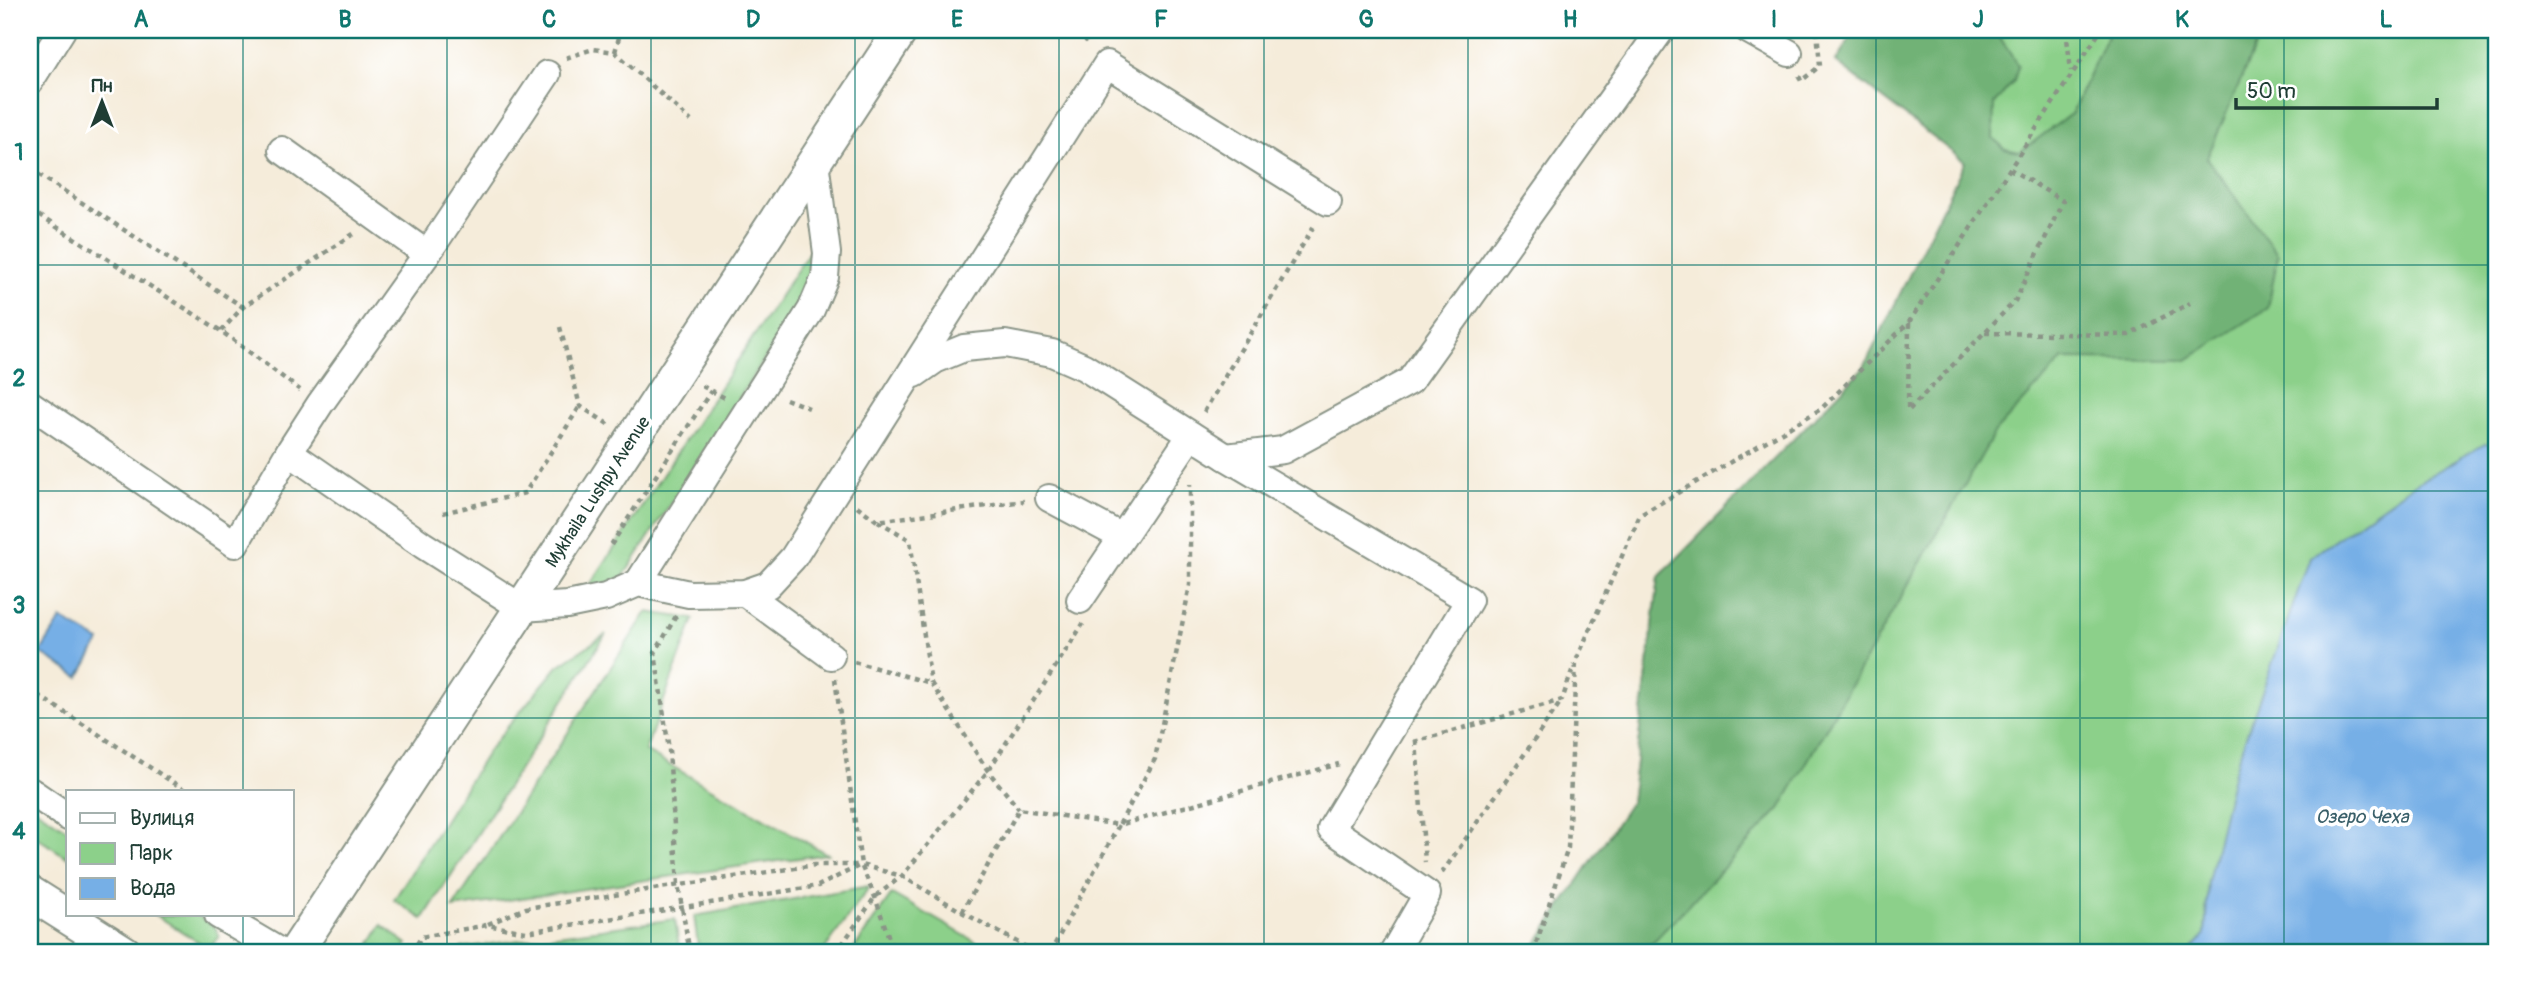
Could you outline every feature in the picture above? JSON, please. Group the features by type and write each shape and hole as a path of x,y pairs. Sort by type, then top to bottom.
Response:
{"main road":[{"name":"Mykhaila Lushpy Avenue","path":"295,953 901,30"},
{"path":"30,893 66,916"},
{"path":"66,916 125,953"}],"lane":[{"path":"30,81 62,30"},
{"path":"1226,457 1283,450 1410,381 1661,30"},
{"path":"1748,30 1789,53"},
{"path":"638,583 689,594 745,593 768,585 793,558 1107,64 1328,202"},
{"path":"30,404 235,544 320,404 427,254 547,74"},
{"path":"282,150 427,254"},
{"path":"289,452 423,545 522,608 568,605 606,597 638,583 811,310 825,277 827,253 815,161"},
{"path":"908,379 935,360 964,348 1005,344 1052,353 1084,367 1191,436 1469,600 1331,829 1427,894 1393,953"},
{"path":"1083,609 1122,537 1191,436"},
{"path":"1049,498 1122,537"},
{"path":"745,593 831,656"},
{"path":"30,791 66,816"},
{"path":"220,916 282,953"}],"path":[{"path":"615,52 621,30"},
{"path":"2066,30 2071,72"},
{"path":"1427,894 1562,700 1576,660 1640,515 1821,409 1909,322 2101,30"},
{"path":"547,74 568,56 593,49 615,52 691,121"},
{"path":"30,169 243,307"},
{"path":"1909,322 1908,411 2015,301 2063,201 2010,169"},
{"path":"1191,436 1328,202"},
{"path":"30,210 221,331 320,404"},
{"path":"221,331 243,307 378,218"},
{"path":"1984,333 2129,335 2190,303"},
{"path":"560,327 580,406 633,439"},
{"path":"611,545 711,391"},
{"path":"786,398 809,408"},
{"path":"443,513 525,493 580,406"},
{"path":"1050,953 1155,759 1190,585 1191,481"},
{"path":"836,490 877,521 910,540 930,683 988,771 1019,809 1119,825 1562,700"},
{"path":"877,521 1049,498"},
{"path":"689,594 655,653 669,750 678,885 690,953"},
{"path":"836,953 876,897 902,876 988,771 1083,609"},
{"path":"894,953 876,897 861,865 831,656 930,683"},
{"path":"1533,953 1568,848 1576,660"},
{"path":"30,690 185,790"},
{"path":"1414,691 1427,894"},
{"path":"962,912 1019,809"},
{"path":"412,953 421,937 487,925 526,908 815,865 861,865 902,876 1037,953"},
{"path":"487,925 526,932 683,908 818,886 861,865"}],"green space":[{"path":"1855,30 2497,30 2497,446 2485,444 2408,488 2310,558 2208,882 2205,936 2189,953 1530,953 1631,802 1659,577 1864,367 1965,162 1836,62"},
{"path":"1855,30 1999,30 2001,39 2018,66 2014,81 1994,104 1993,138 2005,149 2020,152 2072,113 2107,35 2112,30 2266,30 2260,35 2207,158 2278,255 2268,308 2187,360 2063,359 1995,432 1780,809 1645,953 1530,953 1631,802 1659,577 1864,367 1965,162 1836,62"},
{"path":"811,249 815,257 814,283 623,577 607,585 588,588"},
{"path":"647,612 694,619 645,751 827,854 453,908"},
{"path":"606,634 423,919 394,900 490,748 558,666"},
{"path":"30,805 66,829 66,857 30,833"},
{"path":"870,886 822,953 699,953 694,916"},
{"path":"892,894 995,953 851,953"},
{"path":"158,916 198,916 215,927 219,937 211,946 203,945"},
{"path":"675,919 680,953 469,953 462,948"},
{"path":"382,925 407,944 401,953 365,953"}],"water":[{"name":"Озеро Чеха","path":"2485,444 2497,446 2497,953 2189,953 2205,935 2208,882 2235,767 2310,558 2408,488"},
{"path":"61,619 100,641 79,677 40,653"}]}
